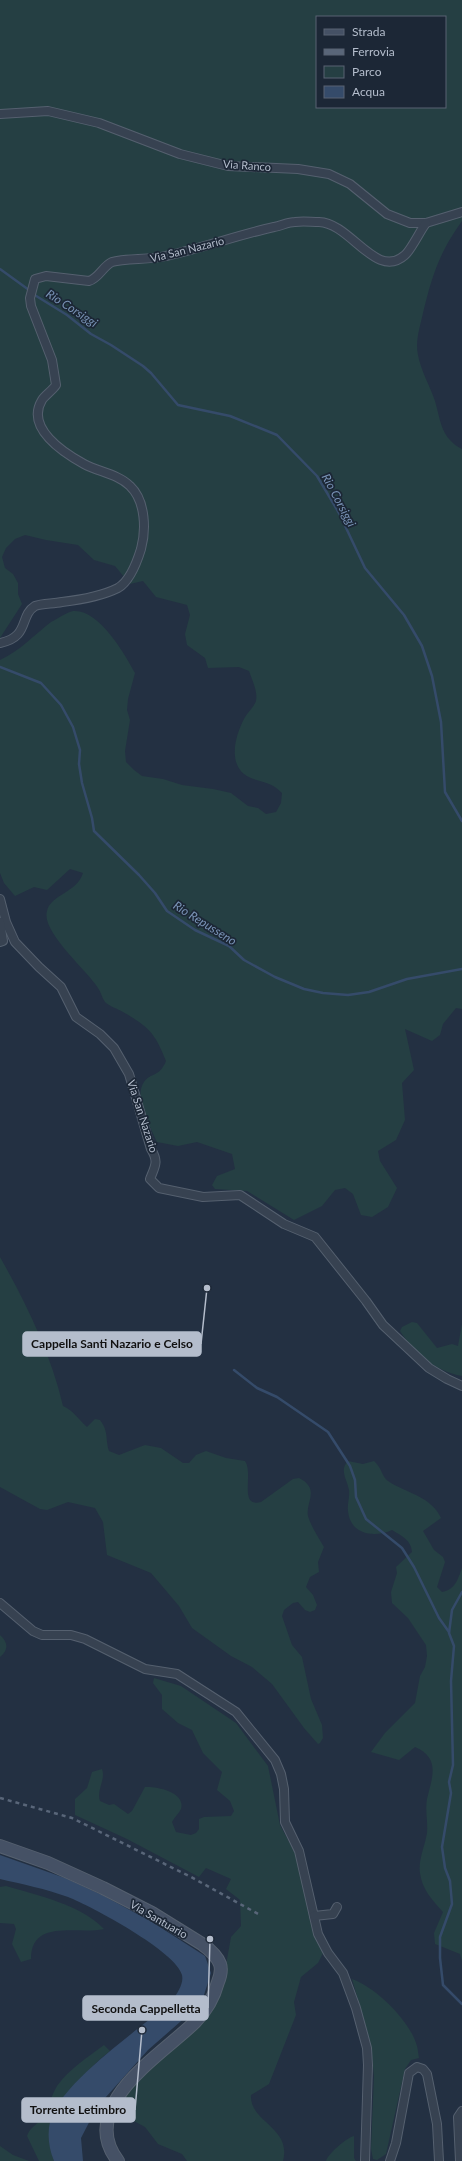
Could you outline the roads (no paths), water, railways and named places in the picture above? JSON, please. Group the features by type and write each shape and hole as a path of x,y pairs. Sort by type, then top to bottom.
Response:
{"main road":[{"name":"Via Santuario","path":"0,1846 74,1874 152,1913 202,1944 209,1950 220,1965 221,1974 217,1988 204,2012 195,2022 167,2045 136,2075 118,2098 107,2116 106,2134 110,2146 118,2161"}],"street":[{"name":"Via Ranco","path":"0,114 48,111 99,123 180,154 228,166 298,169 329,174 350,184 386,214 410,223 426,223 462,212"},
{"name":"Via San Nazario","path":"0,643 12,638 22,630 29,610 35,606 82,599 118,588 134,568 144,532 144,521 140,499 131,486 118,478 84,464 72,457 54,444 39,424 38,412 42,400 56,385 52,360 30,298 36,279 46,276 90,281 95,279 110,263 118,260 166,256 247,233 295,222 329,223 343,230 369,255 377,259 396,260 405,255 426,223"},
{"name":"Via San Nazario","path":"0,899 6,922 15,942 61,987 72,1013 105,1039 114,1048 124,1064 133,1086 151,1149 156,1158 157,1165 150,1179 159,1188 203,1197 240,1195 284,1224 315,1237 366,1300 383,1325 429,1368 446,1379 462,1386"},
{"path":"0,922 3,941 0,942"},
{"path":"0,1603 33,1631 42,1635 71,1635 85,1639 137,1666 177,1674 236,1712 268,1750 281,1774 284,1789 285,1822 299,1851 318,1934 328,1953 343,1973 356,2008 367,2048 368,2065 365,2161"},
{"path":"314,1916 333,1914 337,1908"},
{"path":"390,2161 396,2143 409,2073 417,2067 424,2069 427,2074 437,2124 439,2161"},
{"path":"460,2161 458,2117 462,2111"}],"water":[{"path":"0,1855 65,1878 102,1895 152,1922 205,1956 211,1973 203,1998 180,2022 148,2050 97,2107 81,2138 83,2161 54,2161 50,2147 49,2132 50,2122 56,2107 68,2091 103,2057 173,2000 181,1985 182,1975 177,1965 165,1954 132,1931 95,1910 60,1894 0,1879"}],"waterway":[{"name":"Rio Corsiggi","path":"0,269 29,290"},
{"name":"Rio Corsiggi","path":"33,294 67,315 91,334 143,366 151,373 178,405 230,416 277,435 317,476 339,513 365,568 404,615 422,646 432,676 441,722 445,792 462,821"},
{"name":"Rio Repusseno","path":"0,667 41,683 61,705 73,727 80,750 79,764 82,783 92,818 94,831 139,875 155,893 167,911 195,930 229,946 244,960 275,977 304,989 323,993 348,995 369,992 407,979 462,969"},
{"path":"234,1370 257,1388 277,1397 328,1432 350,1466 355,1480 356,1497 366,1519 402,1548 414,1567 439,1618 449,1632"},
{"path":"462,1592 452,1610 449,1633 454,1646 451,1681 453,1765 449,1782 451,1793 442,1847 445,1868 450,1881 452,1904 440,1937 440,1958 443,1985 462,2004"}],"railway":[{"path":"0,1798 72,1818 191,1877 260,1915"}],"place":[{"name":"Cappella Santi Nazario e Celso","path":"207,1288"},
{"name":"Seconda Cappelletta","path":"210,1939"},
{"name":"Torrente Letimbro","path":"142,2030"}]}
